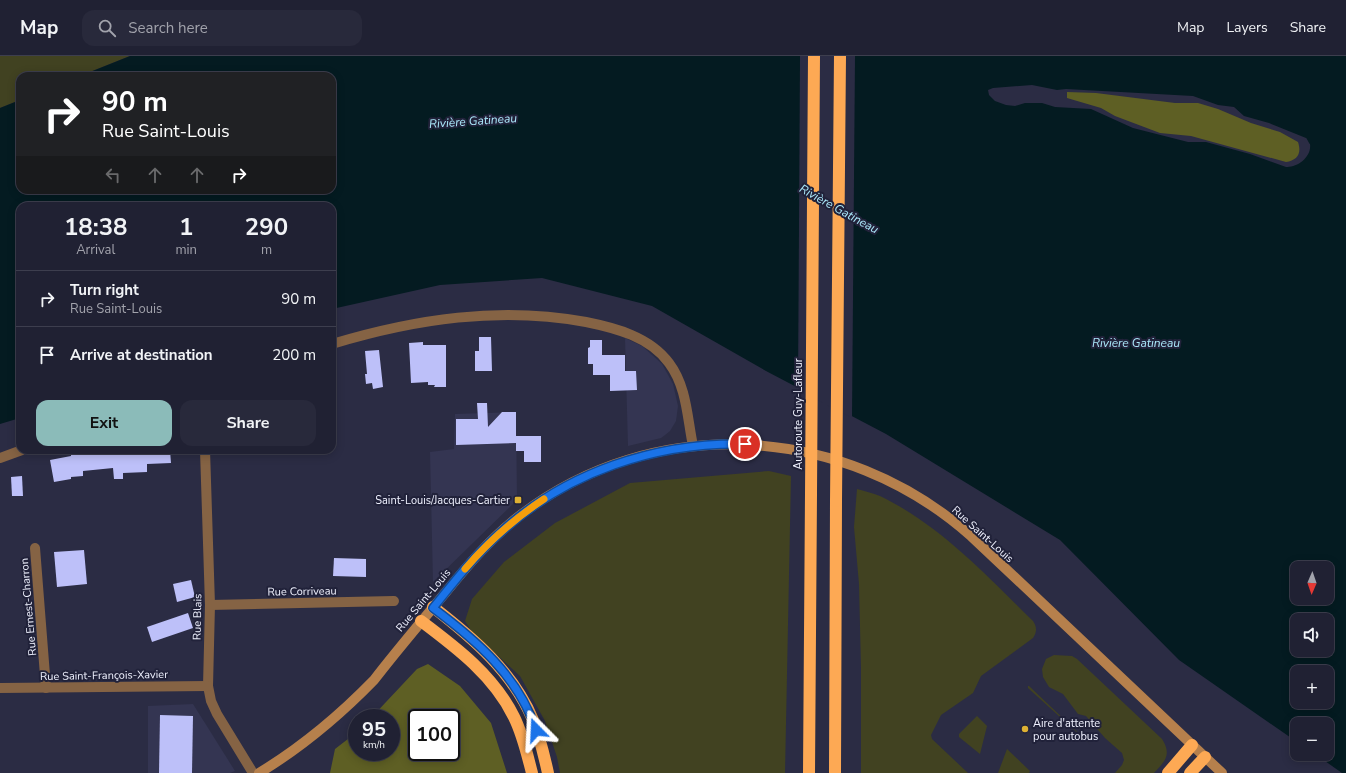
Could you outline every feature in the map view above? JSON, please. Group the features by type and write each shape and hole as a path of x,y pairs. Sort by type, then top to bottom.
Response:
{"highway":[{"name":"Autoroute Guy-Lafleur","path":"809,773 814,56"},
{"path":"836,773 836,501 840,56"},
{"path":"433,608 484,650 512,682 533,720 548,773"},
{"path":"421,621 465,656 485,675 497,690 509,707 521,733 532,773"},
{"path":"1168,773 1192,745"},
{"path":"1190,773 1205,757"}],"main road":[{"name":"Rue Saint-Louis","path":"260,773 294,751 346,708 374,680 469,564 492,540 518,518 546,498 583,478 621,462 660,451 693,446 745,444 794,449 826,457 863,470 899,486 944,515 966,532 1222,773"}],"street":[{"path":"336,343 380,330 414,323 473,316 523,315 569,319 606,326 630,334 652,346 669,363 683,388 693,446"},
{"path":"0,458 16,452"},
{"name":"Rue Blais","path":"206,454 210,605 208,686 211,701 217,714 253,773"},
{"name":"Rue Ernest-Charron","path":"35,548 46,688"},
{"name":"Rue Corriveau","path":"210,605 394,601"},
{"name":"Rue Saint-François-Xavier","path":"0,688 208,686"}],"shaded area":[{"path":"1067,92 1096,93 1175,103 1198,103 1280,132 1298,142 1299,153 1296,158 1286,162 1191,136 1160,133 1115,116 1101,108 1067,98"},
{"path":"625,338 642,346 662,364 673,384 678,406 676,421 670,431 665,435 661,438 628,446"},
{"path":"516,412 517,500 433,582 430,452 454,449 455,414"},
{"path":"428,664 460,686 491,723 507,773 330,773 335,749 348,739 348,761 400,761 400,709 379,709 417,669"},
{"path":"193,704 235,771 230,773 148,773 148,706"}],"green space":[{"path":"0,56 130,56 90,72 16,72 16,102 0,108"},
{"path":"769,471 791,476 785,773 560,773 557,757 545,721 520,676 472,632 465,621 472,599 504,562 555,523 630,483"},
{"path":"857,489 880,496 923,521 980,569 1033,621 1035,625 1036,632 1033,638 981,676 973,693 941,715 931,735 932,739 968,773 861,773 859,584 854,527"},
{"path":"1054,655 1072,656 1077,659 1162,739 1167,749 1167,754 1164,761 1154,773 1115,773 1122,765 1124,760 1122,753 1105,738 1086,716 1078,714 1063,694 1049,687 1043,677 1042,669 1046,659"},
{"path":"1029,686 1091,745 1028,688"},
{"path":"977,716 987,726 980,754 959,737 959,734"},
{"path":"1007,749 1030,771 1029,773 998,773"}],"water":[{"name":"Rivière Gatineau","path":"130,56 1346,56 1346,773 1342,773 1325,761 1334,761 1334,717 1290,717 1290,737 1179,660 1060,540 886,434 766,371 652,306 542,278 440,285 336,308 336,202 16,202 16,419 0,424 0,108 16,102 16,194 336,194 336,72 90,72","holes":["1032,85 1057,90 1066,89 1193,96 1218,105 1234,107 1244,116 1269,123 1306,138 1310,144 1310,149 1303,161 1295,166 1286,167 1250,154 1206,142 1188,142 1133,128 1091,109 1055,107 1042,103 1025,103 1015,106 1006,105 995,101 989,95 988,90 993,88"]}],"pier":[{"path":"800,56 855,56 852,418 798,390"}],"building":[{"path":"479,337 491,337 492,371 475,371 475,351 479,351"},
{"path":"590,340 602,340 602,355 625,355 625,371 636,371 637,390 610,391 610,375 593,375 593,364 588,364 588,348 590,347"},
{"path":"423,342 423,345 446,345 446,387 434,387 435,385 428,385 428,382 411,383 409,343"},
{"path":"379,350 383,387 373,389 372,383 366,384 365,374 367,374 365,351"},
{"path":"477,403 487,403 488,427 502,412 516,412 516,443 456,445 456,419 478,419"},
{"path":"516,436 541,436 541,462 524,462 524,451 516,451"},
{"path":"71,454 170,454 171,463 147,464 147,472 123,473 123,479 114,479 113,468 83,471 83,476 71,477 71,479 54,482 50,460 71,456"},
{"path":"22,476 23,496 12,496 11,477"},
{"path":"84,550 87,584 57,587 54,552"},
{"path":"334,558 366,559 366,577 333,576"},
{"path":"191,580 195,597 177,602 173,584"},
{"path":"188,613 193,628 152,642 147,627"},
{"path":"160,715 193,716 192,773 159,773"}],"slow traffic":[{"path":"465,569 500,532 526,511 544,499"}],"place":[{"name":"Saint-Louis/Jacques-Cartier","path":"518,500"},
{"name":"Aire d'attente pour autobus","path":"1025,729"}],"route":[{"path":"536,730 524,702 512,682 498,665 466,634 433,608 464,569 500,532 526,511 570,484 608,467 660,451 706,445 745,444"}]}
